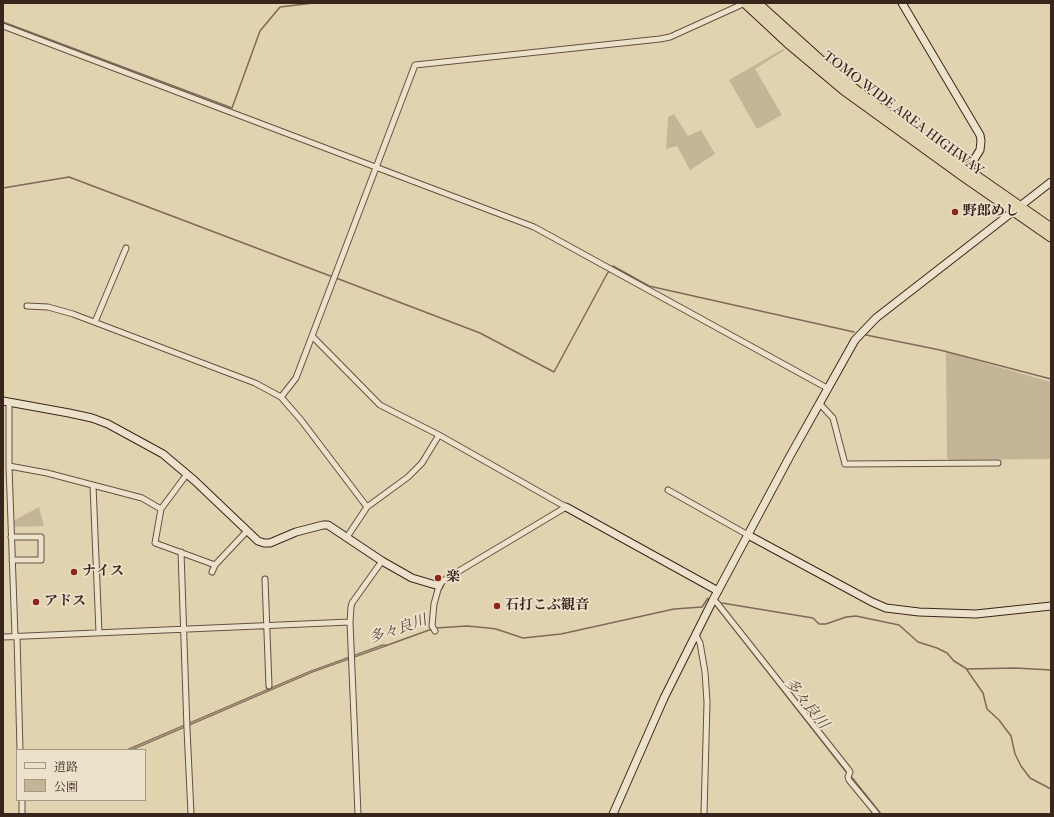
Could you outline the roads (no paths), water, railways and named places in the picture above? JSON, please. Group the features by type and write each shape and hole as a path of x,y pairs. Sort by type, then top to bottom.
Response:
{"highway":[{"name":"TOMO WIDE AREA HIGHWAY","path":"745,3 788,43 844,90 963,176 1016,209 1051,228"},
{"name":"TOMO WIDE AREA HIGHWAY","path":"757,3 838,76 883,111 968,169 1051,238"}],"street":[{"path":"281,397 296,378 415,65 660,39 745,3"},
{"path":"902,3 980,135 980,150 968,169"},
{"path":"3,26 534,227 827,388"},
{"path":"613,814 664,698 713,600 827,388 855,340 870,323 1051,182"},
{"path":"95,322 126,248"},
{"path":"27,306 48,307 74,314 255,383 281,397 301,420 367,507"},
{"path":"312,336 380,404 439,435 718,591"},
{"path":"20,749 6,401 92,418 108,424 163,454 187,474 258,541 270,543 296,532 328,525 382,561 412,578 438,586"},
{"path":"820,403 833,418 845,464 998,463"},
{"path":"347,537 367,507 408,477 422,463 439,435"},
{"path":"9,466 47,473 142,498 161,510"},
{"path":"187,474 161,510 155,543 215,565"},
{"path":"94,485 99,633"},
{"path":"668,490 748,535 872,602 886,608 919,612 976,614 1051,606"},
{"path":"435,632 432,626 434,604 438,586 444,580 566,507"},
{"path":"212,572 215,565 247,531"},
{"path":"11,537 41,537 41,560 12,560"},
{"path":"181,552 191,814"},
{"path":"358,814 350,622 352,603 382,561"},
{"path":"265,579 269,686"},
{"path":"713,600 717,603 848,769 850,772 848,777 849,780 877,814"},
{"path":"3,637 350,622"},
{"path":"696,635 700,644 705,672 707,702 704,814"},
{"path":"22,801 22,814"}],"waterway":[{"path":"3,22 232,108 260,31 280,7 314,3"},
{"path":"3,188 69,177 333,277"},
{"path":"336,278 480,333 554,372 607,274 613,266 649,286 854,332"},
{"path":"866,335 940,350 1051,379"},
{"name":"多々良川","path":"436,628 467,626 488,628 496,629 523,638 561,634 674,609 702,607 708,598"},
{"path":"722,603 813,618 819,624 826,624 846,617 856,616 899,625 918,642 947,653 954,661 967,669 1015,668 1051,670"},
{"name":"多々良川","path":"716,606 847,773"},
{"name":"多々良川","path":"385,646 432,629"},
{"path":"967,670 983,693 987,709 999,720 1011,736 1015,754 1021,766 1030,778 1051,789"},
{"name":"多々良川","path":"850,775 881,814"}],"place":[{"name":"野郎めし","path":"955,212"},
{"name":"ナイス","path":"74,572"},
{"name":"楽","path":"438,578"},
{"name":"アドス","path":"36,602"},
{"name":"石打こぶ観音","path":"497,606"}]}
